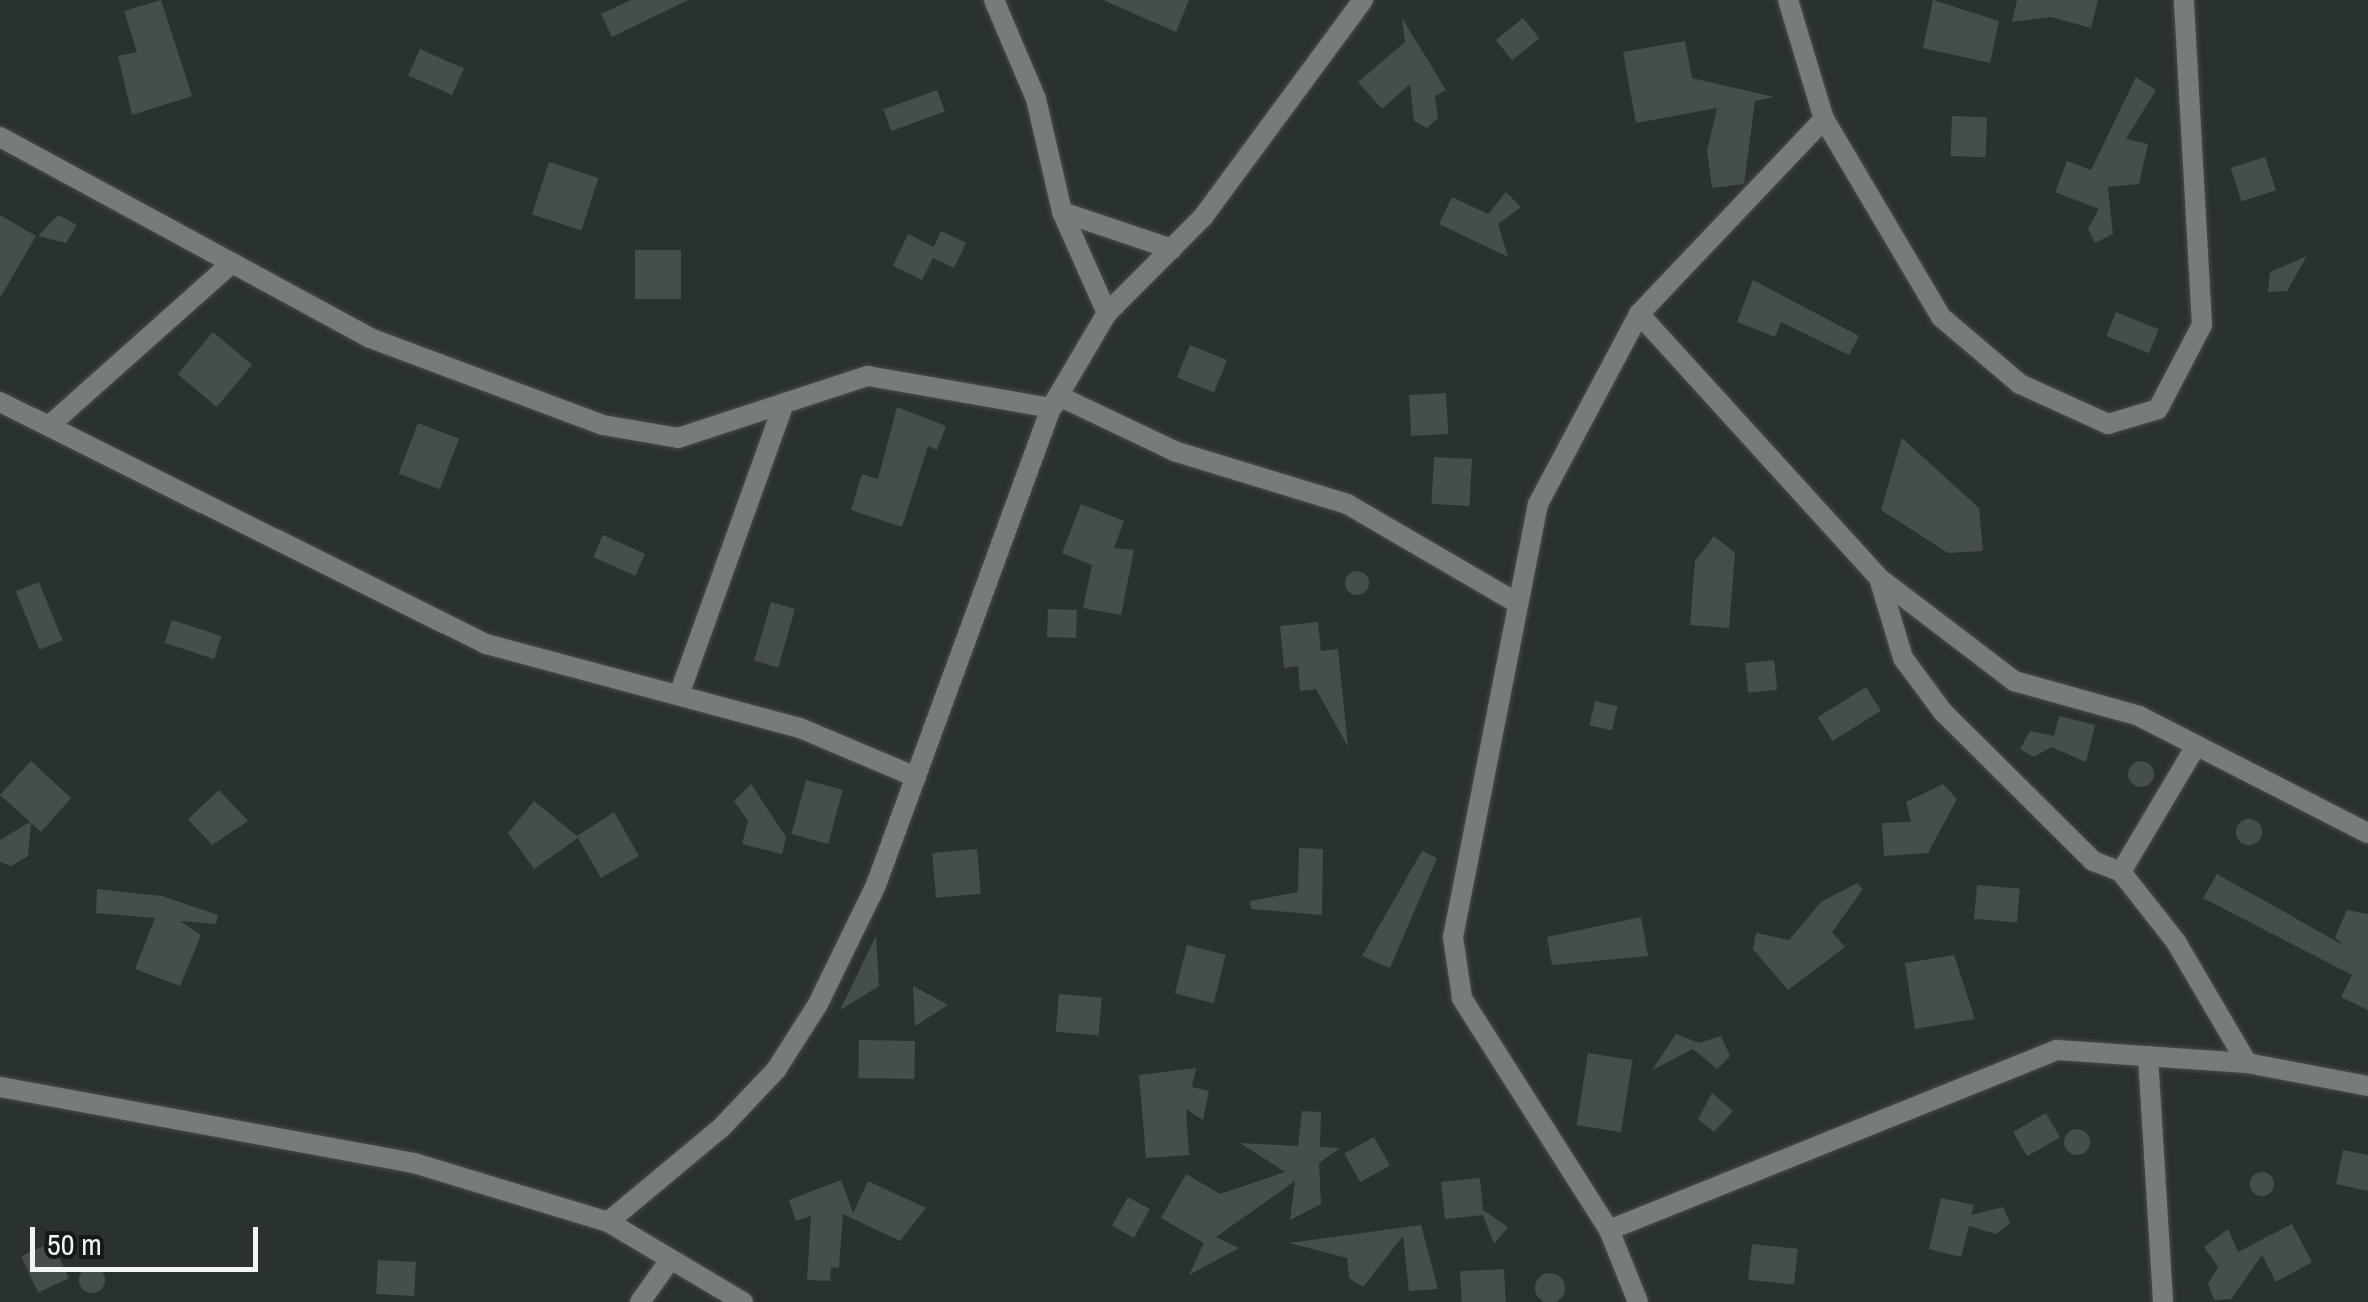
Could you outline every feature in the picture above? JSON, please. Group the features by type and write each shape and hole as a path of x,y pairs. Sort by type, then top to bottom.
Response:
{"street":[{"path":"994,0 1036,99 1062,212 1107,313"},
{"path":"608,1222 776,1070 876,886 1050,408 1107,313 1172,249 1363,0"},
{"path":"1788,0 1824,119 1930,301 1980,355 2088,420 2144,419 2181,380 2205,296 2184,0"},
{"path":"1638,1302 1609,1230 1451,967 1538,504 1639,314 1824,119"},
{"path":"0,137 370,338 622,430 678,438 868,376 1050,408"},
{"path":"1062,212 1172,249"},
{"path":"50,425 232,263"},
{"path":"1639,314 1879,578 1995,671 2140,716 2194,749 2368,833"},
{"path":"1050,408 1061,397 1174,452 1347,504 1517,603"},
{"path":"0,402 486,644 680,692 800,728 916,778"},
{"path":"680,692 784,404"},
{"path":"1879,578 1903,658 1943,712 2093,861 2120,872 2176,942 2247,1062"},
{"path":"2120,872 2194,749"},
{"path":"1609,1230 2023,1058 2148,1056 2247,1062 2368,1086"},
{"path":"2148,1056 2163,1302"},
{"path":"0,1087 414,1164 608,1222 743,1302"},
{"path":"640,1302 670,1260"}],"building":[{"path":"161,0 192,96 132,115 118,56 137,52 124,11"},
{"path":"631,0 688,0 612,37 601,14"},
{"path":"1103,0 1189,0 1176,32"},
{"path":"1933,0 1999,21 1990,63 1923,48"},
{"path":"2017,0 2098,0 2091,28 2051,17 2012,22"},
{"path":"1402,18 1446,90 1435,96 1438,118 1427,128 1414,121 1410,84 1382,109 1358,82 1405,42"},
{"path":"1523,18 1539,38 1512,60 1496,40"},
{"path":"1685,41 1692,78 1774,97 1755,101 1744,184 1712,188 1707,151 1717,108 1636,123 1623,52"},
{"path":"420,49 464,69 452,95 408,75"},
{"path":"2136,77 2156,90 2126,139 2148,144 2139,184 2108,187 2113,234 2095,243 2088,229 2099,209 2055,192 2067,161 2091,170"},
{"path":"937,90 945,112 891,131 883,109"},
{"path":"1952,116 1987,117 1986,157 1951,156"},
{"path":"2265,157 2276,190 2242,201 2231,168"},
{"path":"549,162 598,178 581,230 532,214"},
{"path":"1506,192 1521,207 1498,224 1508,257 1439,224 1452,197 1488,214"},
{"path":"0,215 36,236 0,298"},
{"path":"58,215 77,225 66,243 38,236"},
{"path":"941,231 966,243 954,268 933,258 922,280 893,266 908,234 934,247"},
{"path":"635,250 681,250 681,299 635,299"},
{"path":"2307,256 2287,291 2268,292 2270,272"},
{"path":"1753,280 1859,336 1849,355 1781,322 1775,337 1737,322"},
{"path":"2116,312 2159,329 2149,353 2106,336"},
{"path":"213,332 252,365 217,407 178,374"},
{"path":"1190,345 1227,360 1214,392 1177,377"},
{"path":"1446,393 1448,434 1411,436 1409,395"},
{"path":"897,407 946,426 937,450 928,446 902,527 851,510 862,474 878,479"},
{"path":"418,423 459,439 440,489 399,473"},
{"path":"1902,438 1979,508 1983,551 1948,553 1881,510"},
{"path":"1434,457 1472,459 1469,506 1432,504"},
{"path":"1081,504 1124,521 1114,548 1134,550 1121,615 1083,608 1092,565 1062,553"},
{"path":"603,535 645,554 635,576 593,557"},
{"path":"1714,536 1735,553 1729,628 1690,625 1695,561"},
{"path":"1357,571 1366,574 1366,592 1357,595 1348,592 1345,583 1348,574"},
{"path":"39,582 63,640 39,650 16,591"},
{"path":"771,602 795,609 778,668 754,661"},
{"path":"1048,609 1077,610 1076,638 1047,637"},
{"path":"172,620 221,636 214,659 165,643"},
{"path":"1318,622 1321,651 1338,649 1348,747 1316,689 1300,691 1298,666 1284,668 1280,626"},
{"path":"1774,660 1777,690 1748,693 1745,663"},
{"path":"1866,687 1881,711 1832,741 1818,717"},
{"path":"1595,701 1617,706 1612,731 1589,725"},
{"path":"2059,716 2095,725 2086,762 2051,747 2034,757 2020,749 2030,731 2054,736"},
{"path":"31,761 71,798 41,832 31,823 28,856 11,866 0,862 0,840 30,822 0,795"},
{"path":"2141,761 2150,765 2154,774 2150,783 2141,787 2132,783 2128,774 2132,765"},
{"path":"806,780 843,790 828,844 792,834"},
{"path":"751,784 786,837 782,854 742,844 748,821 734,801"},
{"path":"1943,784 1957,799 1928,853 1884,856 1882,823 1911,822 1906,802"},
{"path":"219,790 248,821 212,845 188,819"},
{"path":"534,801 577,836 614,812 639,856 601,878 578,838 534,869 508,833"},
{"path":"2249,819 2258,823 2262,832 2258,841 2249,845 2240,841 2236,832 2240,823"},
{"path":"1299,848 1323,849 1322,915 1251,909 1250,901 1298,892"},
{"path":"977,849 981,894 936,898 932,853"},
{"path":"1422,851 1437,858 1390,968 1362,956"},
{"path":"2217,874 2343,945 2335,937 2347,910 2368,914 2368,1010 2341,997 2352,975 2203,898"},
{"path":"1857,883 1863,889 1832,932 1845,947 1788,990 1753,949 1756,933 1789,940 1821,902"},
{"path":"1977,885 2020,889 2017,923 1974,919"},
{"path":"97,889 162,896 218,915 216,924 180,921 201,935 180,986 135,969 155,918 96,913"},
{"path":"1641,917 1648,956 1552,965 1547,937"},
{"path":"876,936 879,986 840,1010"},
{"path":"1187,945 1226,955 1214,1003 1175,994"},
{"path":"1954,955 1975,1019 1915,1029 1905,963"},
{"path":"913,986 948,1005 915,1026"},
{"path":"1059,994 1102,998 1099,1036 1056,1032"},
{"path":"1676,1034 1699,1043 1721,1036 1730,1056 1717,1069 1693,1049 1652,1070"},
{"path":"859,1040 915,1041 914,1079 858,1078"},
{"path":"1588,1053 1632,1060 1621,1132 1577,1125"},
{"path":"1196,1068 1192,1087 1209,1091 1203,1120 1186,1109 1189,1155 1146,1158 1139,1075"},
{"path":"1712,1093 1733,1111 1714,1132 1698,1119"},
{"path":"1302,1111 1321,1112 1320,1147 1340,1148 1319,1163 1321,1204 1290,1220 1295,1181 1216,1237 1239,1248 1189,1275 1204,1243 1161,1218 1186,1174 1220,1194 1285,1172 1240,1143 1298,1146"},
{"path":"2046,1113 2060,1137 2027,1156 2013,1132"},
{"path":"2077,1129 2086,1133 2090,1142 2086,1151 2077,1155 2068,1151 2064,1142 2068,1133"},
{"path":"1374,1137 1390,1166 1360,1182 1344,1153"},
{"path":"2343,1150 2368,1155 2368,1191 2336,1184"},
{"path":"2262,1172 2271,1175 2271,1193 2262,1196 2253,1193 2250,1184 2253,1175"},
{"path":"1480,1178 1483,1210 1508,1227 1494,1244 1483,1215 1445,1219 1441,1182"},
{"path":"841,1180 853,1213 868,1181 926,1208 900,1241 843,1214 839,1268 831,1267 830,1281 807,1280 811,1216 796,1221 789,1200"},
{"path":"1128,1197 1150,1209 1134,1238 1112,1226"},
{"path":"1941,1198 1974,1205 1971,1215 2003,1207 2010,1223 1996,1234 1969,1226 1961,1257 1929,1249"},
{"path":"2292,1224 2312,1262 2276,1282 2262,1255 2231,1299 2214,1300 2208,1284 2218,1267 2204,1247 2228,1229 2238,1252"},
{"path":"1421,1225 1438,1289 1409,1291 1403,1236 1363,1287 1349,1278 1347,1258 1289,1243"},
{"path":"52,1242 69,1278 38,1293 21,1256"},
{"path":"1752,1244 1798,1249 1794,1285 1748,1280"},
{"path":"378,1260 416,1262 414,1296 376,1294"},
{"path":"92,1267 101,1271 105,1280 101,1289 92,1293 83,1289 79,1280 83,1271"},
{"path":"1504,1269 1506,1302 1462,1302 1460,1271"},
{"path":"1550,1273 1561,1277 1565,1288 1561,1299 1550,1303 1539,1299 1535,1288 1539,1277"}]}
